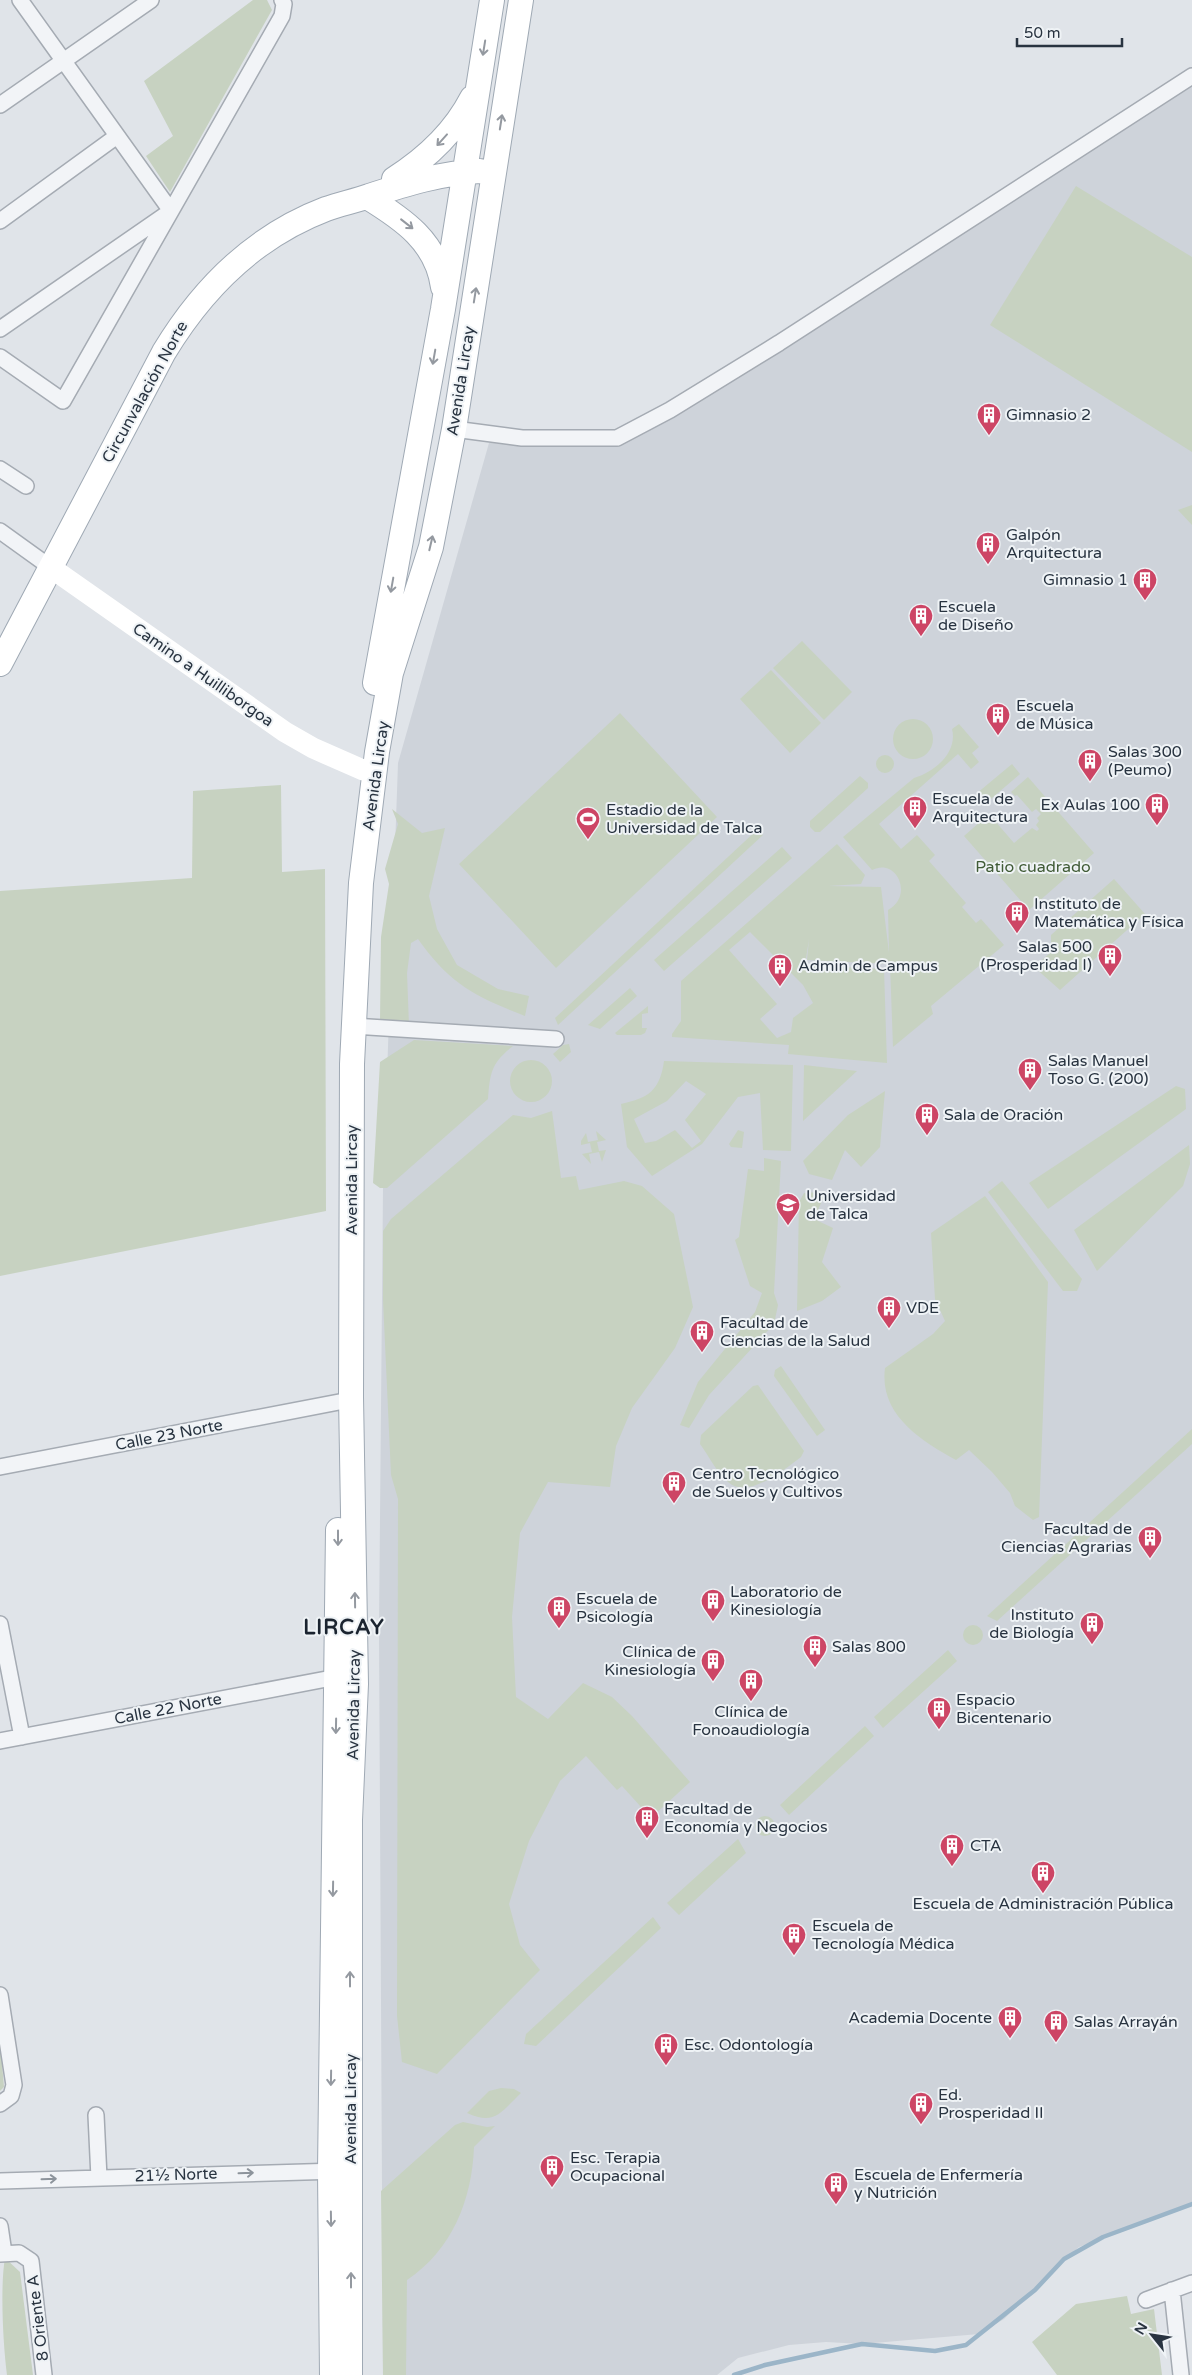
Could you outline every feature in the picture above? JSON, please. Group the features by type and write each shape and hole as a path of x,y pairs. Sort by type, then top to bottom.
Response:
{"main road":[{"name":"Avenida Lircay","path":"347,1680 339,1402 337,1210 341,996 348,898 378,661 443,309 492,0"},
{"name":"Avenida Lircay","path":"332,2375 341,2170 351,1397 353,1026 362,883 377,752 391,673 431,547 454,429 521,0"},
{"path":"443,309 441,273 428,246 407,224 367,197 421,162 435,149 459,119 478,85"},
{"name":"Circunvalación Norte","path":"0,664 164,352 201,299 232,267 284,229 325,209 367,197 414,180 463,181 492,179"},
{"name":"Avenida Lircay","path":"341,2170 350,2375"}],"street":[{"path":"20,0 171,211"},
{"path":"0,106 150,0"},
{"path":"0,357 63,401 282,16 284,4 282,0"},
{"path":"454,429 522,438 617,438 670,410 779,343 1192,76"},
{"path":"0,221 118,136"},
{"path":"0,329 171,211"},
{"path":"0,469 26,486"},
{"path":"0,531 50,567"},
{"name":"Camino a Huilliborgoa","path":"50,567 285,732 313,748 363,770"},
{"path":"353,1026 556,1040"},
{"name":"Calle 23 Norte","path":"0,1467 339,1402"},
{"path":"0,1624 22,1737"},
{"name":"Calle 22 Norte","path":"0,1742 347,1680"},
{"path":"0,1994 14,2085 10,2096 0,2104"},
{"path":"96,2115 99,2178"},
{"name":"21½ Norte","path":"0,2181 341,2170"},
{"name":"8 Oriente A","path":"0,2226 2,2253 19,2253 31,2261 44,2375"},
{"path":"1146,2300 1192,2283"},
{"path":"1172,2290 1181,2375"}],"shaded area":[{"name":"Universidad de Talca","path":"1192,85 1192,2204 1079,2247 1056,2267 1004,2319 979,2334 862,2344 826,2342 789,2345 738,2358 717,2375 383,2375 379,1630 383,1188 398,763 489,443 621,444 881,284"}],"green space":[{"path":"253,0 267,0 272,10 170,192 146,156 173,136 144,81"},
{"path":"1076,186 1192,257 1192,452 990,325"},
{"path":"1192,505 1192,525 1178,510"},
{"path":"802,641 852,692 824,720 773,668"},
{"path":"771,670 821,723 790,753 740,699"},
{"name":"Estadio de la Universidad de Talca","path":"620,713 717,817 556,968 459,864"},
{"path":"917,719 924,722 930,728 933,739 932,747 924,756 917,759 909,759 902,756 894,747 893,735 896,728 905,720"},
{"path":"959,724 979,747 972,753 979,762 971,769 958,754 879,824 901,849 917,835 935,855 929,861 966,903 962,907 976,923 981,919 1004,945 931,1006 933,1014 893,1047 890,964 807,960 809,939 805,965 884,969 887,1063 788,1054 789,1045 672,1037 681,1021 681,981 837,844 865,875 861,884 828,886 881,887 889,953 888,910 896,904 900,896 899,880 895,873 889,869 881,867 872,870 843,837 914,778 929,771 943,760 951,746 953,738 952,729","holes":["750,932 803,985 813,1003 793,1018 791,1032 777,1038 760,1019 777,1004 729,950"]},
{"path":"885,755 891,758 894,764 891,770 885,773 879,770 876,764 879,758"},
{"path":"1012,764 1020,774 985,804 976,794"},
{"path":"860,776 868,783 868,788 820,832 815,832 810,827 810,821"},
{"name":"Patio cuadrado","path":"1028,777 1094,853 1029,910 964,836 989,814 1014,843 1032,828 1037,831 1039,829 1036,825 1039,821 1037,818 1041,814 1036,809 1032,812 1017,795 1015,796 1011,792"},
{"path":"281,785 282,872 325,869 326,1211 0,1276 0,891 192,878 193,791"},
{"path":"392,809 422,833 445,828 429,896 437,929 457,965 498,989 529,996 525,1016 491,1002 464,987 441,967 418,939 411,943 407,973 409,1025 380,1021 381,937 389,884 385,869 398,824"},
{"path":"758,829 763,835 558,1025 555,1018"},
{"path":"782,847 792,858 664,971 654,960"},
{"path":"1114,879 1145,914 1060,990 1034,967 1051,952 1051,935"},
{"path":"630,988 637,996 600,1029 588,1025"},
{"path":"648,1006 648,1013 642,1014 642,1028 647,1028 645,1033 641,1035 617,1035 615,1033"},
{"path":"414,1040 513,1046 500,1058 493,1069 488,1099 387,1188 380,1188 373,1183 380,1062"},
{"path":"569,1044 571,1052 560,1062 553,1054 563,1045"},
{"path":"535,1060 543,1063 549,1069 552,1081 549,1093 543,1099 527,1102 519,1099 513,1093 510,1077 513,1069 519,1063"},
{"path":"664,1061 793,1065 791,1151 763,1150 760,1093 738,1097 702,1144 652,1176 627,1147 621,1104 639,1099 652,1091 660,1079","holes":["686,1081 706,1094 685,1120 701,1141 692,1148 675,1130 656,1141 645,1143 634,1119 667,1101"]},
{"path":"804,1065 857,1071 803,1121"},
{"path":"1176,1086 1185,1089 1186,1109 1048,1209 1029,1183"},
{"path":"885,1091 880,1147 861,1167 845,1150 832,1180 809,1174 803,1161 848,1115"},
{"path":"552,1111 561,1178 576,1176 579,1190 624,1181 642,1186 674,1214 693,1307 675,1348 632,1408 616,1446 610,1487 548,1482 520,1533 512,1617 516,1697 548,1719 583,1683 612,1697 632,1716 690,1782 651,1818 622,1786 617,1790 586,1756 560,1781 529,1841 509,1904 520,1945 540,1970 437,2074 402,2062 397,2016 398,1499 391,1475 383,1300 383,1231 391,1219 513,1115 531,1118"},
{"path":"738,1130 744,1132 742,1148 731,1147 729,1144"},
{"path":"596,1131 606,1140 597,1142 599,1151 606,1150 602,1162 599,1152 589,1154 591,1164 582,1154 592,1152 590,1143 581,1145 581,1141 586,1133 588,1142 598,1140"},
{"path":"1189,1145 1190,1164 1183,1186 1097,1271 1074,1230"},
{"path":"764,1158 781,1161 774,1293 778,1305 774,1324 709,1395 689,1428 680,1425 698,1382 755,1312 762,1293 750,1286 735,1240 739,1237 748,1169 764,1171"},
{"path":"1002,1181 1082,1279 1077,1291 1063,1291 988,1192"},
{"path":"821,1192 825,1194 814,1219 833,1228 822,1262 841,1287 822,1301 797,1311 799,1202 804,1193"},
{"path":"985,1196 1048,1282 1039,1517 1033,1520 1015,1506 1010,1493 969,1450 956,1460 929,1444 905,1424 895,1412 888,1399 885,1384 885,1368 933,1334 945,1321 935,1299 931,1233"},
{"path":"781,1366 825,1430 817,1436 774,1376 775,1370"},
{"path":"758,1385 804,1451 801,1457 786,1469 766,1481 746,1487 736,1487 724,1478 700,1444 701,1435 753,1386"},
{"path":"1192,1429 1192,1444 997,1621 987,1616"},
{"path":"969,1625 977,1625 983,1631 983,1639 977,1645 969,1645 963,1639 963,1631"},
{"path":"948,1650 957,1661 883,1728 874,1717"},
{"path":"865,1726 874,1736 789,1815 780,1805"},
{"path":"765,1816 772,1819 775,1826 772,1833 765,1836 758,1833 755,1826 758,1819"},
{"path":"738,1839 746,1853 679,1915 667,1903"},
{"path":"653,1917 661,1928 536,2046 524,2044 526,2034"},
{"path":"0,2040 4,2087 0,2091"},
{"path":"501,2088 514,2089 521,2093 497,2115 484,2118 467,2113 489,2091"},
{"path":"463,2122 487,2127 495,2126 474,2147 469,2186 457,2222 436,2254 423,2268 407,2280 406,2375 383,2375 381,2191 455,2125"},
{"path":"5,2258 20,2272 33,2375 7,2375 3,2315 3,2270"},
{"path":"1127,2296 1131,2314 1154,2309 1162,2375 1057,2375 1032,2342 1076,2304"}],"waterway":[{"path":"734,2375 765,2365 862,2344 935,2351 966,2345 1035,2290 1064,2259 1103,2237 1192,2204"}],"place":[{"name":"Gimnasio 2","path":"989,436"},
{"name":"Galpón Arquitectura","path":"988,565"},
{"name":"Gimnasio 1","path":"1145,601"},
{"name":"Escuela de Diseño","path":"921,637"},
{"name":"Escuela de Música","path":"998,736"},
{"name":"Salas 300 (Peumo)","path":"1090,782"},
{"name":"Ex Aulas 100","path":"1157,826"},
{"name":"Escuela de Arquitectura","path":"915,829"},
{"name":"Estadio de la Universidad de Talca","path":"588,840"},
{"name":"Instituto de Matemática y Física","path":"1017,934"},
{"name":"Salas 500 (Prosperidad I)","path":"1110,977"},
{"name":"Admin de Campus","path":"780,987"},
{"name":"Salas Manuel Toso G. (200)","path":"1030,1091"},
{"name":"Sala de Oración","path":"927,1136"},
{"name":"Universidad de Talca","path":"788,1226"},
{"name":"VDE","path":"889,1329"},
{"name":"Facultad de Ciencias de la Salud","path":"702,1353"},
{"name":"Centro Tecnológico de Suelos y Cultivos","path":"674,1504"},
{"name":"Facultad de Ciencias Agrarias","path":"1150,1559"},
{"name":"Laboratorio de Kinesiología","path":"713,1622"},
{"name":"Escuela de Psicología","path":"559,1629"},
{"name":"Instituto de Biología","path":"1092,1645"},
{"name":"Salas 800","path":"815,1668"},
{"name":"Clínica de Kinesiología","path":"713,1682"},
{"name":"Clínica de Fonoaudiología","path":"751,1702"},
{"name":"Espacio Bicentenario","path":"939,1730"},
{"name":"Facultad de Economía y Negocios","path":"647,1839"},
{"name":"CTA","path":"952,1867"},
{"name":"Escuela de Administración Pública","path":"1043,1894"},
{"name":"Escuela de Tecnología Médica","path":"794,1956"},
{"name":"Academia Docente","path":"1010,2039"},
{"name":"Salas Arrayán","path":"1056,2043"},
{"name":"Esc. Odontología","path":"666,2066"},
{"name":"Ed. Prosperidad II","path":"921,2125"},
{"name":"Esc. Terapia Ocupacional","path":"552,2188"},
{"name":"Escuela de Enfermería y Nutrición","path":"836,2205"}],"district":[{"name":"LIRCAY","path":"344,1627"}]}
